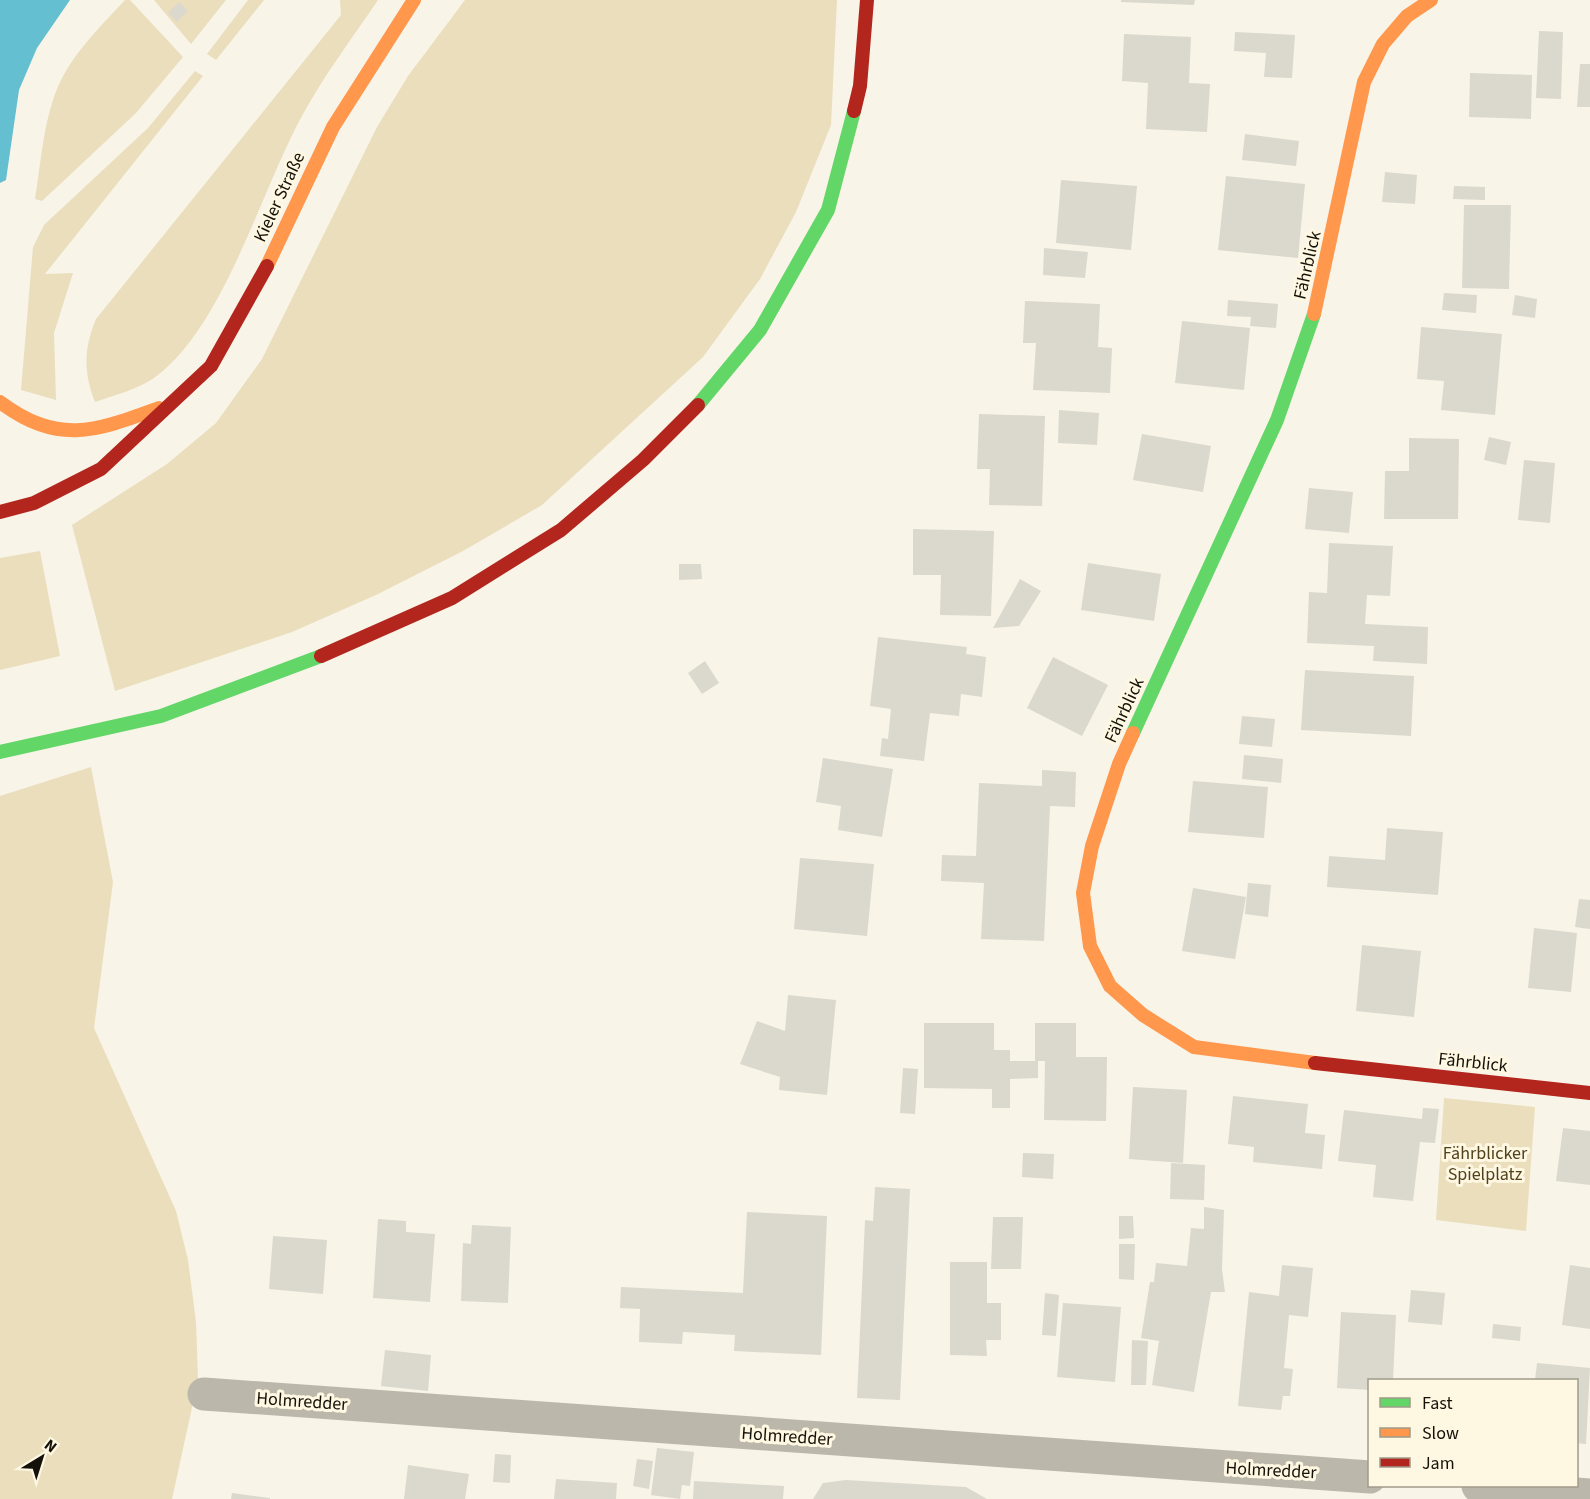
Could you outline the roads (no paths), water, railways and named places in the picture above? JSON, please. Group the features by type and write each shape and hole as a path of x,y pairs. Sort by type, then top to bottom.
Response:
{"main road":[{"name":"Kieler Straße","path":"0,512 33,503 101,469 211,366 240,321 333,127 414,0"},
{"path":"0,752 161,716 284,672 452,598 561,530 643,460 710,394 760,330 828,210 844,156 860,86 867,0"},
{"name":"Fährblick","path":"1431,0 1407,16 1383,44 1364,82 1358,123 1318,301 1303,351 1278,420 1119,764 1092,846 1083,893 1090,946 1110,986 1143,1015 1194,1047 1270,1058 1590,1093"},
{"name":"Kieler Straße","path":"0,402 17,418 63,432 99,429 172,403"}],"street":[{"name":"Holmredder","path":"204,1394 1368,1477"},
{"path":"1500,1487 1590,1495"}],"water":[{"path":"0,0 70,0 37,48 19,90 6,180 0,183"}],"park label":[{"name":"Fährblicker Spielplatz","path":"1485,1163"}]}
